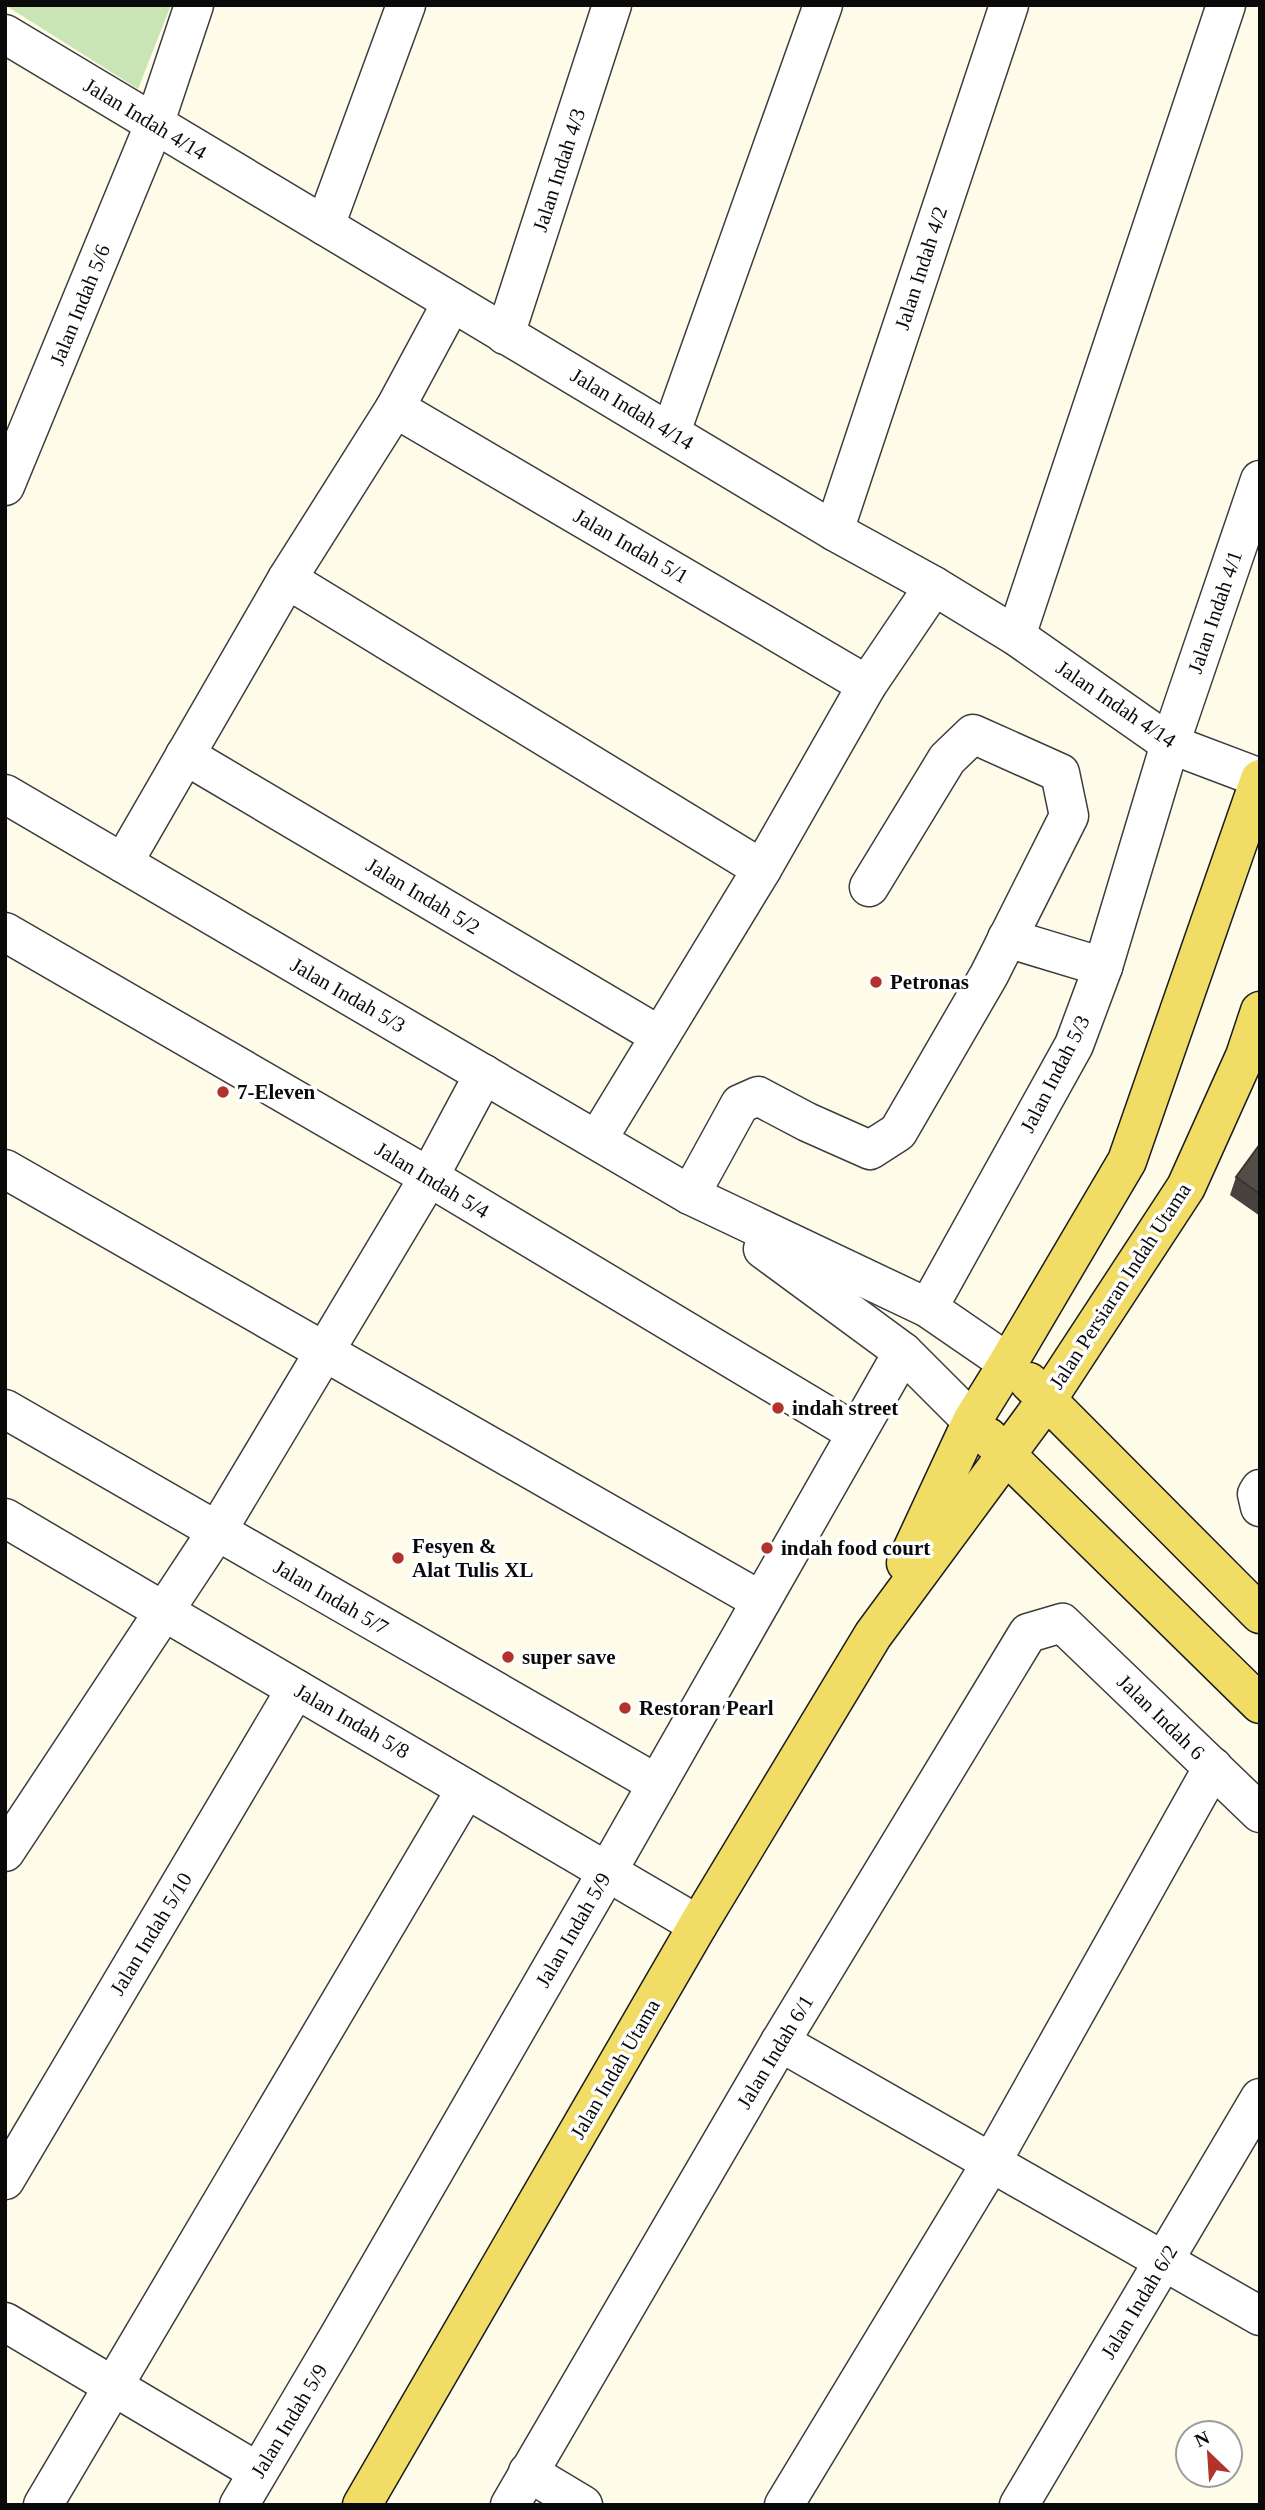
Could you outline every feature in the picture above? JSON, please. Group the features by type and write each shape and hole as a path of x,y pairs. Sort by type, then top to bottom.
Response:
{"main road":[{"path":"1048,1398 1008,1363 1127,1161 1260,779"},
{"name":"Jalan Persiaran Indah Utama","path":"1260,1011 1245,1056 1186,1187 1048,1398 1260,1614"},
{"name":"Jalan Indah Utama","path":"873,1635 971,1420 1008,1363"},
{"name":"Jalan Indah Utama","path":"362,2505 698,1925 873,1635 1048,1398"},
{"path":"971,1420 1260,1704"}],"street":[{"name":"Jalan Indah 5/6","path":"5,486 155,125 194,5"},
{"path":"325,226 406,5"},
{"name":"Jalan Indah 4/3","path":"505,335 612,5"},
{"path":"671,432 823,5"},
{"name":"Jalan Indah 4/2","path":"834,531 1009,5"},
{"path":"1016,636 1226,5"},
{"name":"Jalan Indah 4/14","path":"5,34 834,531 934,586 1016,636 1170,744 1260,779"},
{"path":"123,863 287,579 395,408 452,302"},
{"name":"Jalan Indah 5/1","path":"395,408 867,685"},
{"name":"Jalan Indah 4/1","path":"1170,744 1260,480"},
{"path":"287,579 762,869"},
{"path":"597,1140 762,869 867,685 934,586"},
{"path":"690,1195 740,1104 758,1096 807,1122 870,1150 898,1132 989,975 1069,816 1060,773 973,734 947,758 869,887"},
{"name":"Jalan Indah 5/3","path":"928,1308 1074,1045 1103,967 1170,744"},
{"name":"Jalan Indah 5/2","path":"185,755 660,1037"},
{"name":"Jalan Indah 5/3","path":"5,794 690,1195 928,1308 1008,1363"},
{"name":"Jalan Indah 5/4","path":"5,932 429,1177 856,1433"},
{"path":"1007,938 1103,967"},
{"path":"5,1852 217,1531 429,1177 484,1074"},
{"path":"5,1170 761,1601"},
{"name":"Jalan Indah 5/3","path":"690,1195 903,1352 971,1420"},
{"name":"Jalan Indah 5/9","path":"239,2505 607,1872 903,1352"},
{"name":"Jalan Indah 5/7","path":"5,1409 657,1784"},
{"path":"1260,1489 1257,1494 1260,1507"},
{"name":"Jalan Indah 5/8","path":"5,1518 698,1925"},
{"name":"Jalan Indah 6","path":"1062,1623 1260,1813"},
{"name":"Jalan Indah 6/1","path":"519,2489 780,2042 1028,1633 1062,1623"},
{"name":"Jalan Indah 5/10","path":"5,2180 296,1689"},
{"path":"784,2505 991,2163 1213,1767"},
{"path":"43,2505 466,1789"},
{"path":"780,2042 1260,2316"},
{"name":"Jalan Indah 6/2","path":"1018,2505 1260,2098"},
{"path":"5,2322 258,2472"},
{"path":"519,2489 583,2505"}],"green space":[{"path":"5,5 171,5 138,89"}],"building":[{"path":"1260,1144 1260,1194 1236,1177"}],"place":[{"name":"Petronas","path":"876,982"},
{"name":"7-Eleven","path":"223,1092"},
{"name":"indah street","path":"778,1408"},
{"name":"indah food court","path":"767,1548"},
{"name":"Fesyen & Alat Tulis XL","path":"398,1558"},
{"name":"super save","path":"508,1657"},
{"name":"Restoran Pearl","path":"625,1708"}]}
